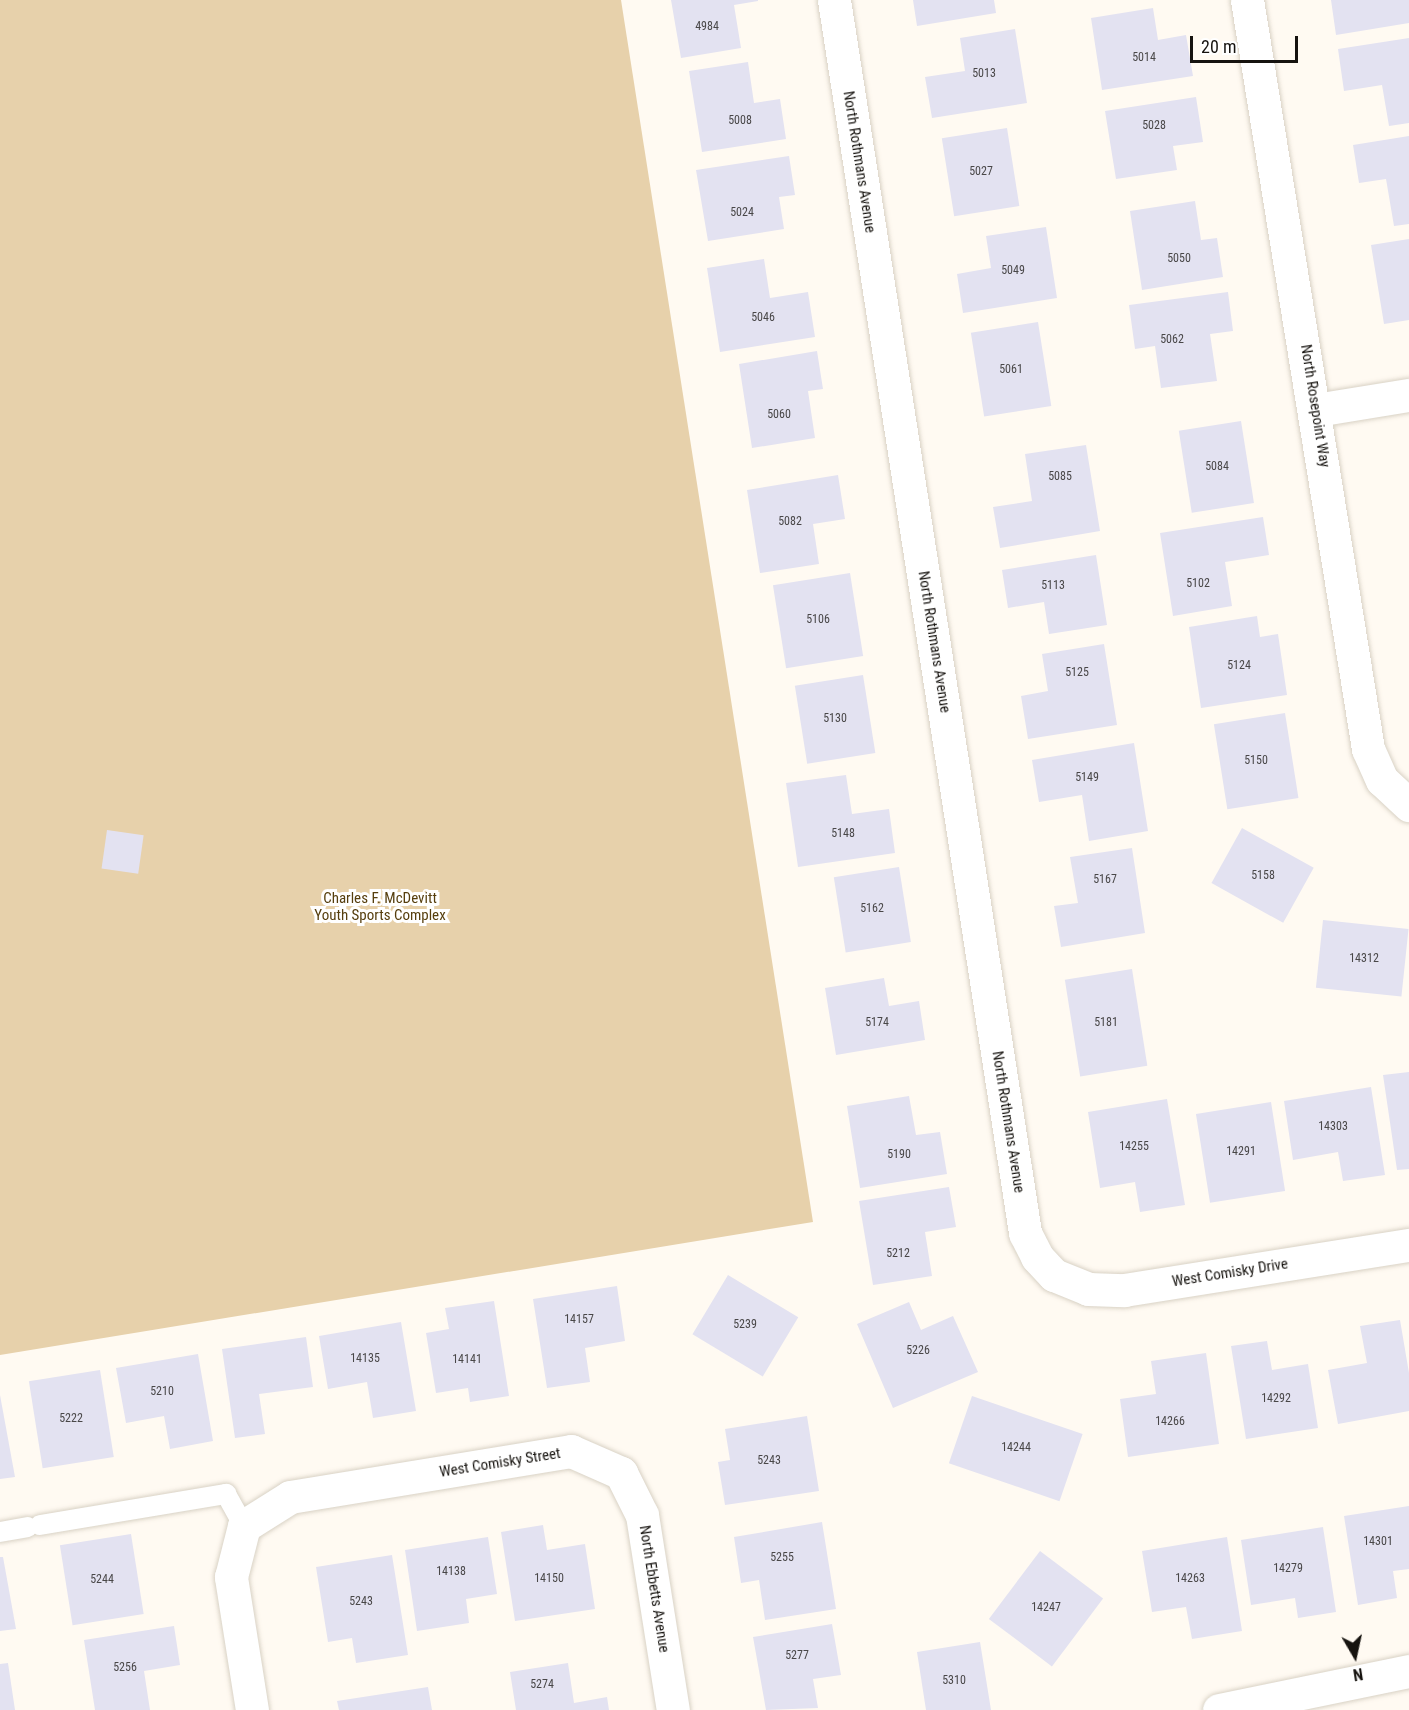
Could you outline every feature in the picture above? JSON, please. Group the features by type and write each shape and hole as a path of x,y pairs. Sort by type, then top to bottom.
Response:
{"street":[{"name":"North Rothmans Avenue","path":"834,0 1025,1233 1037,1257 1054,1275"},
{"name":"North Rosepoint Way","path":"1247,0 1316,410 1368,749 1382,780 1405,804"},
{"path":"1316,410 1409,395"},
{"name":"West Comisky Drive","path":"1054,1275 1088,1289 1124,1290 1409,1245"},
{"name":"West Comisky Street","path":"244,1526 290,1497 571,1451 621,1473"},
{"name":"North Ebbetts Avenue","path":"621,1473 642,1515 673,1710"},
{"path":"244,1526 231,1577 252,1710"},
{"path":"1219,1710 1409,1671"}],"lane":[{"path":"0,1532 226,1494 244,1526"}],"green space":[{"name":"Charles F. McDevitt Youth Sports Complex","path":"0,0 621,0 813,1222 0,1355"}],"building":[{"path":"671,0 758,1 734,5 741,48 681,58"},
{"path":"913,0 994,0 996,13 917,26"},
{"path":"1331,0 1409,0 1409,23 1336,35"},
{"path":"1153,8 1158,40 1186,35 1193,76 1102,90 1091,18"},
{"path":"1015,29 1027,103 932,118 925,77 965,71 960,38"},
{"path":"1409,38 1409,123 1389,126 1382,85 1344,91 1338,49"},
{"path":"748,62 754,103 780,99 786,139 702,152 689,71"},
{"path":"1196,97 1203,142 1173,146 1177,170 1116,179 1105,111"},
{"path":"1007,128 1019,206 954,216 942,138"},
{"path":"1409,136 1409,224 1394,226 1386,179 1359,183 1353,145"},
{"path":"789,156 795,195 779,197 784,229 708,241 696,170"},
{"path":"1195,201 1201,240 1217,238 1223,277 1142,290 1130,211"},
{"path":"1046,227 1057,298 963,313 957,274 991,268 986,236"},
{"path":"1409,239 1409,320 1384,324 1371,245"},
{"path":"764,259 770,298 808,292 815,337 720,352 707,268"},
{"path":"1228,292 1233,331 1210,334 1217,381 1161,388 1155,346 1135,349 1129,305"},
{"path":"1038,322 1051,406 984,417 971,333"},
{"path":"817,351 823,389 808,391 815,438 752,448 739,364"},
{"path":"1241,421 1254,503 1192,513 1179,431"},
{"path":"1086,445 1100,531 1000,548 993,507 1032,501 1025,454"},
{"path":"838,475 845,519 813,524 819,564 760,573 747,490"},
{"path":"1263,517 1269,555 1225,562 1232,606 1173,616 1160,533"},
{"path":"1096,555 1107,625 1049,634 1044,602 1008,608 1002,570"},
{"path":"850,573 863,656 786,668 773,585"},
{"path":"1257,616 1260,637 1278,634 1287,695 1201,708 1189,627"},
{"path":"1104,644 1117,725 1028,739 1021,696 1048,691 1042,654"},
{"path":"863,675 875,753 807,764 795,686"},
{"path":"1285,713 1298,798 1227,809 1214,724"},
{"path":"1134,743 1148,831 1089,841 1082,795 1039,802 1032,760"},
{"path":"846,775 852,814 889,809 895,853 798,867 786,783"},
{"path":"1242,828 1314,868 1283,923 1211,883"},
{"path":"107,830 144,835 138,874 102,869"},
{"path":"1132,848 1145,933 1061,947 1054,906 1078,903 1070,857"},
{"path":"899,867 911,942 846,952 834,877"},
{"path":"1323,920 1409,929 1401,997 1316,988"},
{"path":"1132,969 1147,1066 1080,1076 1065,980"},
{"path":"884,978 889,1006 919,1001 925,1040 836,1055 825,988"},
{"path":"1409,1072 1409,1169 1397,1170 1383,1075"},
{"path":"1371,1087 1385,1175 1343,1181 1338,1152 1293,1160 1284,1101"},
{"path":"909,1096 916,1135 940,1132 947,1174 860,1188 847,1106"},
{"path":"1167,1099 1185,1205 1140,1212 1135,1182 1100,1188 1088,1112"},
{"path":"1271,1102 1285,1191 1210,1203 1196,1114"},
{"path":"949,1187 956,1227 925,1232 932,1276 873,1285 859,1201"},
{"path":"728,1275 798,1317 763,1376 692,1334"},
{"path":"617,1286 625,1341 585,1348 590,1382 547,1388 533,1299"},
{"path":"494,1301 509,1396 470,1402 468,1388 436,1393 426,1333 449,1329 445,1308"},
{"path":"909,1302 921,1330 953,1316 978,1372 893,1408 857,1324"},
{"path":"1400,1320 1409,1373 1409,1411 1338,1424 1328,1370 1367,1363 1360,1326"},
{"path":"401,1322 416,1411 373,1418 367,1382 328,1389 319,1336"},
{"path":"306,1337 313,1387 259,1394 265,1434 235,1438 222,1349"},
{"path":"1267,1341 1272,1370 1308,1364 1318,1428 1246,1439 1231,1346"},
{"path":"1206,1353 1219,1444 1128,1457 1120,1399 1156,1394 1151,1361"},
{"path":"198,1354 213,1441 170,1449 164,1416 126,1423 116,1368"},
{"path":"100,1370 114,1457 43,1468 29,1381"},
{"path":"0,1395 15,1477 0,1479"},
{"path":"972,1396 1083,1434 1060,1501 949,1463"},
{"path":"807,1416 819,1491 725,1505 718,1462 730,1460 725,1429"},
{"path":"1409,1506 1409,1569 1393,1571 1397,1598 1358,1605 1344,1516"},
{"path":"822,1522 836,1609 765,1620 759,1580 741,1583 734,1537"},
{"path":"543,1525 547,1550 585,1544 595,1609 515,1621 501,1532"},
{"path":"1323,1527 1336,1612 1298,1618 1295,1598 1251,1605 1241,1540"},
{"path":"131,1534 144,1614 73,1625 60,1545"},
{"path":"488,1537 497,1594 466,1599 469,1623 417,1631 405,1550"},
{"path":"1227,1537 1242,1631 1192,1639 1186,1607 1152,1612 1142,1551"},
{"path":"1040,1551 1103,1599 1052,1666 989,1619"},
{"path":"392,1555 408,1655 356,1663 352,1638 328,1642 316,1567"},
{"path":"0,1557 3,1557 16,1629 0,1631"},
{"path":"832,1624 841,1675 813,1679 818,1708 766,1710 753,1637"},
{"path":"174,1626 180,1665 144,1671 150,1710 95,1710 84,1640"},
{"path":"980,1642 991,1710 926,1710 917,1652"},
{"path":"8,1663 15,1710 0,1710 0,1664"},
{"path":"568,1663 574,1703 607,1697 609,1710 516,1710 510,1672"},
{"path":"428,1687 432,1710 339,1710 337,1701"}]}
